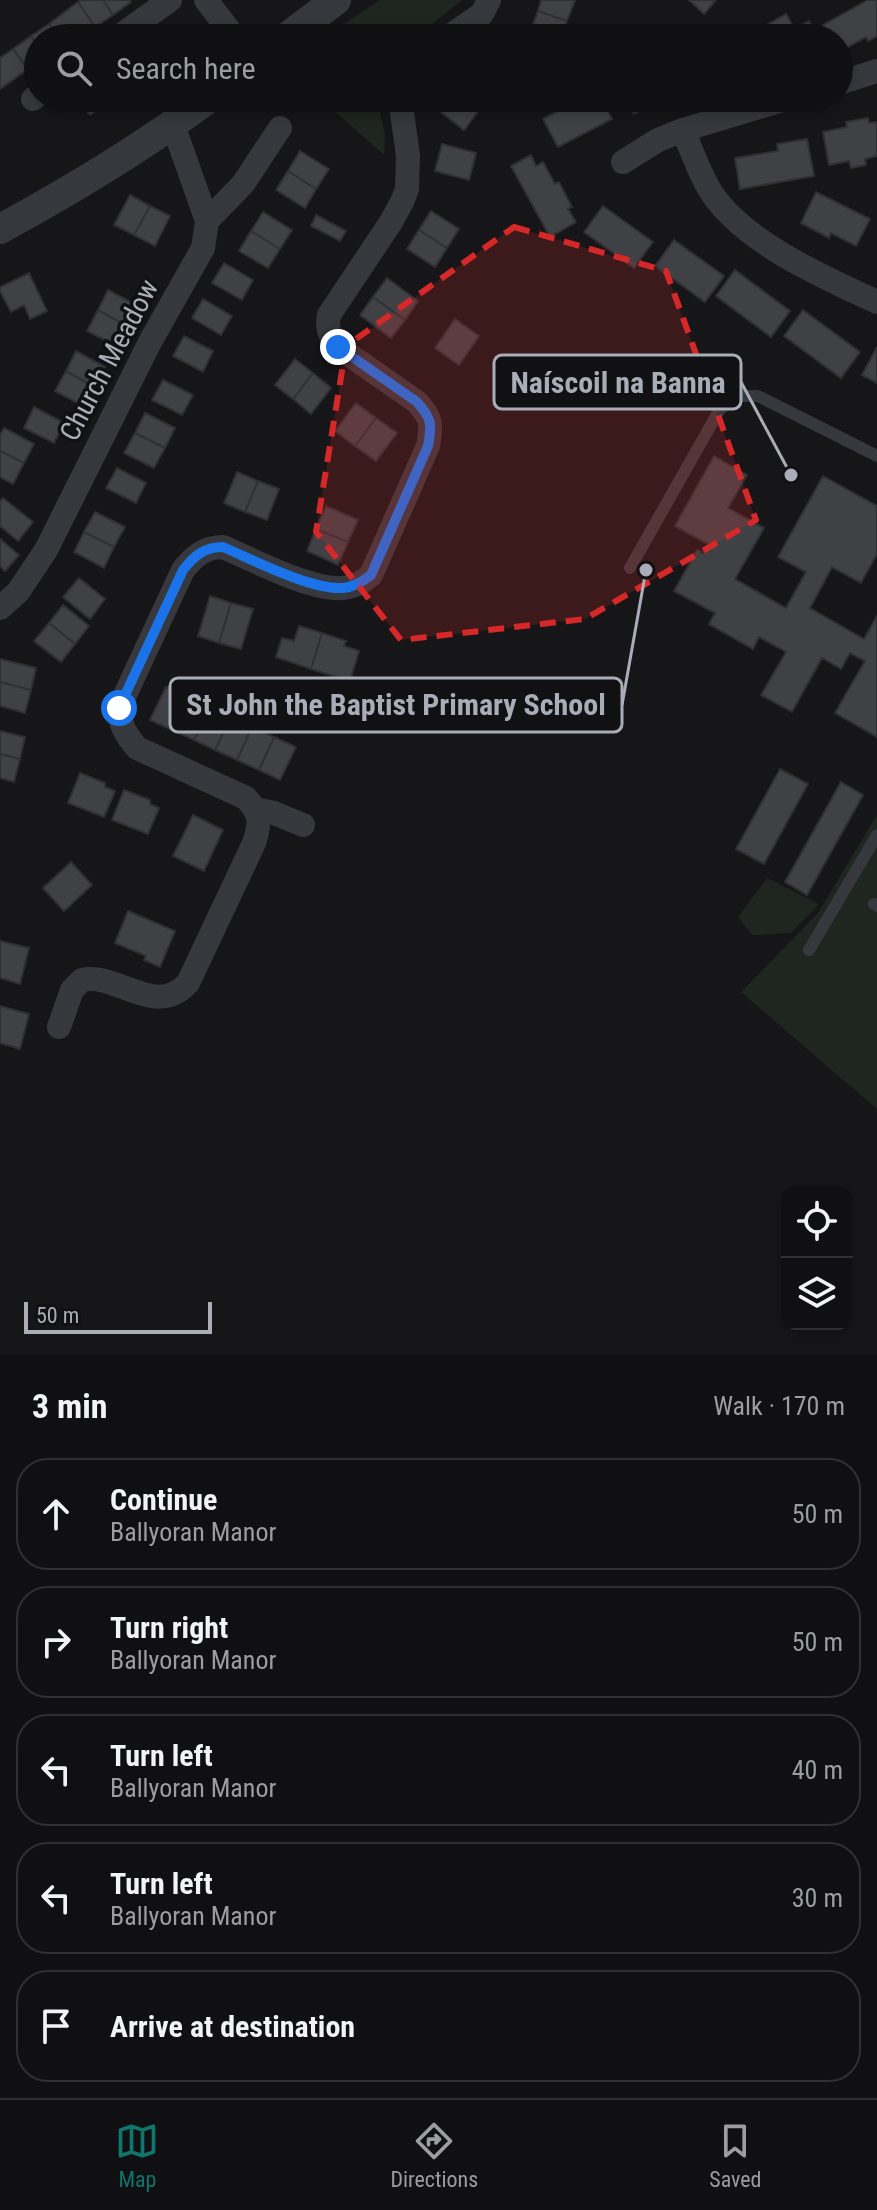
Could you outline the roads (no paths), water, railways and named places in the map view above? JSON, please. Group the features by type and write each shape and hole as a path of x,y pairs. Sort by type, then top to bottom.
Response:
{"street":[{"path":"137,24 170,0"},
{"path":"206,0 224,24"},
{"path":"304,24 336,0"},
{"path":"467,24 482,14 489,0"},
{"path":"853,79 877,71"},
{"path":"0,229 85,182 190,112"},
{"path":"59,1027 72,990 82,980 98,979 154,997 172,995 188,983 254,843 260,823 255,809 246,798 137,748 120,723 119,708 183,570 201,552 212,547 223,547 318,586 341,588 362,582 371,575 428,446 432,424 426,412 417,402 338,347 330,337 327,326 329,315 391,222 407,189 408,156 402,112"},
{"path":"623,162 658,140 743,112"},
{"path":"173,125 207,221 243,184 280,128"},
{"path":"683,130 709,189 737,222 768,247 877,302"},
{"name":"Church Meadow","path":"0,608 18,592 46,550 150,342 203,248 207,221"},
{"path":"255,809 303,825"}],"lane":[{"path":"630,568 720,409 738,396 758,396 877,456"},
{"path":"809,950 877,835"}],"place":[{"name":"Naíscoil na Banna","path":"791,475"},
{"name":"St John the Baptist Primary School","path":"646,570"}]}
